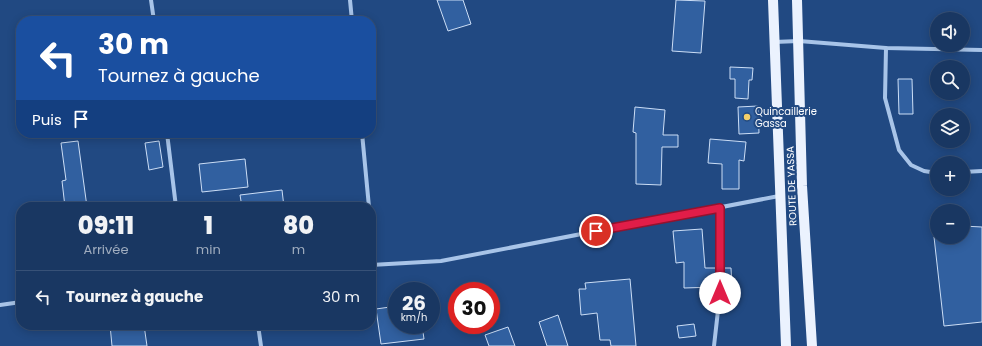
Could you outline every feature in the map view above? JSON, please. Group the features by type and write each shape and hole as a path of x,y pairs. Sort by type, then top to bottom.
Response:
{"main road":[{"name":"ROUTE DE YASSA","path":"772,0 786,346"},
{"name":"ROUTE DE YASSA","path":"797,0 802,186 812,346"}],"street":[{"path":"151,0 153,16"},
{"path":"350,0 352,16"},
{"path":"774,42 799,41 886,48 982,50"},
{"path":"886,48 884,98 899,150 910,165 930,172"},
{"path":"168,138 175,202"},
{"path":"362,138 369,202"},
{"path":"970,172 982,171"},
{"path":"376,265 441,261 779,196"},
{"path":"714,346 720,293 720,208"},
{"path":"0,305 16,303"},
{"path":"259,330 261,346"}],"building":[{"path":"437,0 463,0 471,24 448,31"},
{"path":"676,0 705,1 701,53 672,51"},
{"path":"730,67 753,68 752,80 749,80 748,99 735,98 735,79 730,79"},
{"path":"898,79 912,79 913,114 899,114"},
{"path":"758,106 759,133 739,134 738,107"},
{"path":"635,107 665,110 663,135 678,135 678,147 662,147 661,185 636,184 636,133 633,132"},
{"path":"710,139 746,142 744,161 739,160 739,189 722,189 722,164 708,163"},
{"path":"78,141 86,202 64,202 62,181 66,180 61,143"},
{"path":"159,141 163,167 149,170 145,143"},
{"path":"245,159 248,187 202,192 199,164"},
{"path":"282,190 283,202 241,202 240,195"},
{"path":"970,226 982,227 982,322 944,326 935,244 970,244"},
{"path":"702,229 705,268 716,268 716,287 684,288 684,262 676,263 673,231"},
{"path":"724,268 731,268 732,287 724,287"},
{"path":"630,279 636,346 611,346 610,340 600,340 597,313 581,315 579,289 586,289 585,283"},
{"path":"388,307 388,334 423,334 424,339 381,344 376,309"},
{"path":"558,315 568,346 547,346 539,322"},
{"path":"694,324 696,336 679,338 677,326"},
{"path":"508,327 515,346 489,346 485,335 500,334 500,330"},
{"path":"110,330 145,330 147,346 112,346"}],"place":[{"name":"Quincaillerie Gassa","path":"747,117"}],"route":[{"path":"596,231 720,208 720,293"}]}
